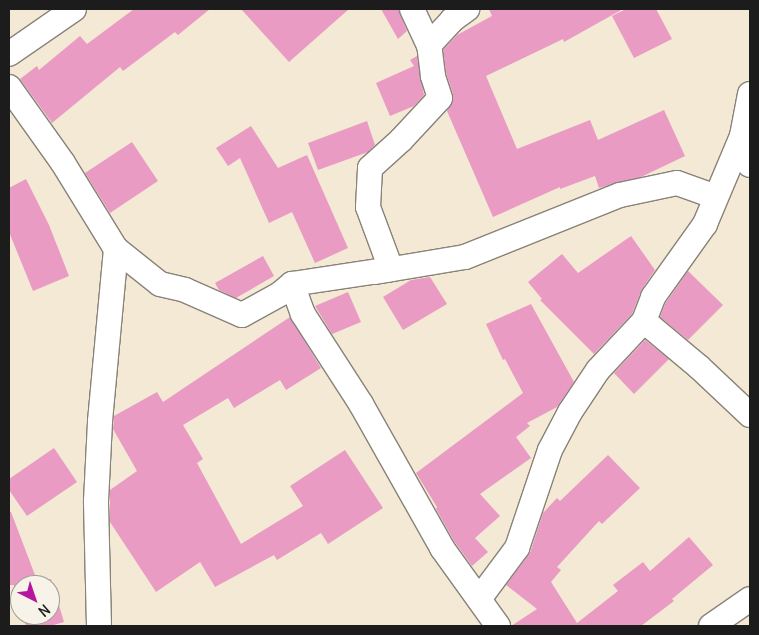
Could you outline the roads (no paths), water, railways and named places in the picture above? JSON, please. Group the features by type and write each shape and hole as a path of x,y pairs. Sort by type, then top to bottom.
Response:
{"street":[{"path":"9,54 74,9"},
{"path":"391,270 368,207 370,168 440,98 433,76 429,45 412,9"},
{"path":"429,45 452,20 467,9"},
{"path":"9,87 63,163 116,249 160,284 185,290 242,315 280,294 292,284 351,277 465,257 620,194 677,183 716,197"},
{"path":"479,599 517,548 550,450 570,412 598,370 644,321 653,297 705,224 742,136 750,94"},
{"path":"742,136 750,165"},
{"path":"99,626 96,500 100,421 116,249"},
{"path":"292,284 303,314 361,404 442,548 498,626"},
{"path":"644,321 750,415"},
{"path":"711,626 750,599"}]}
